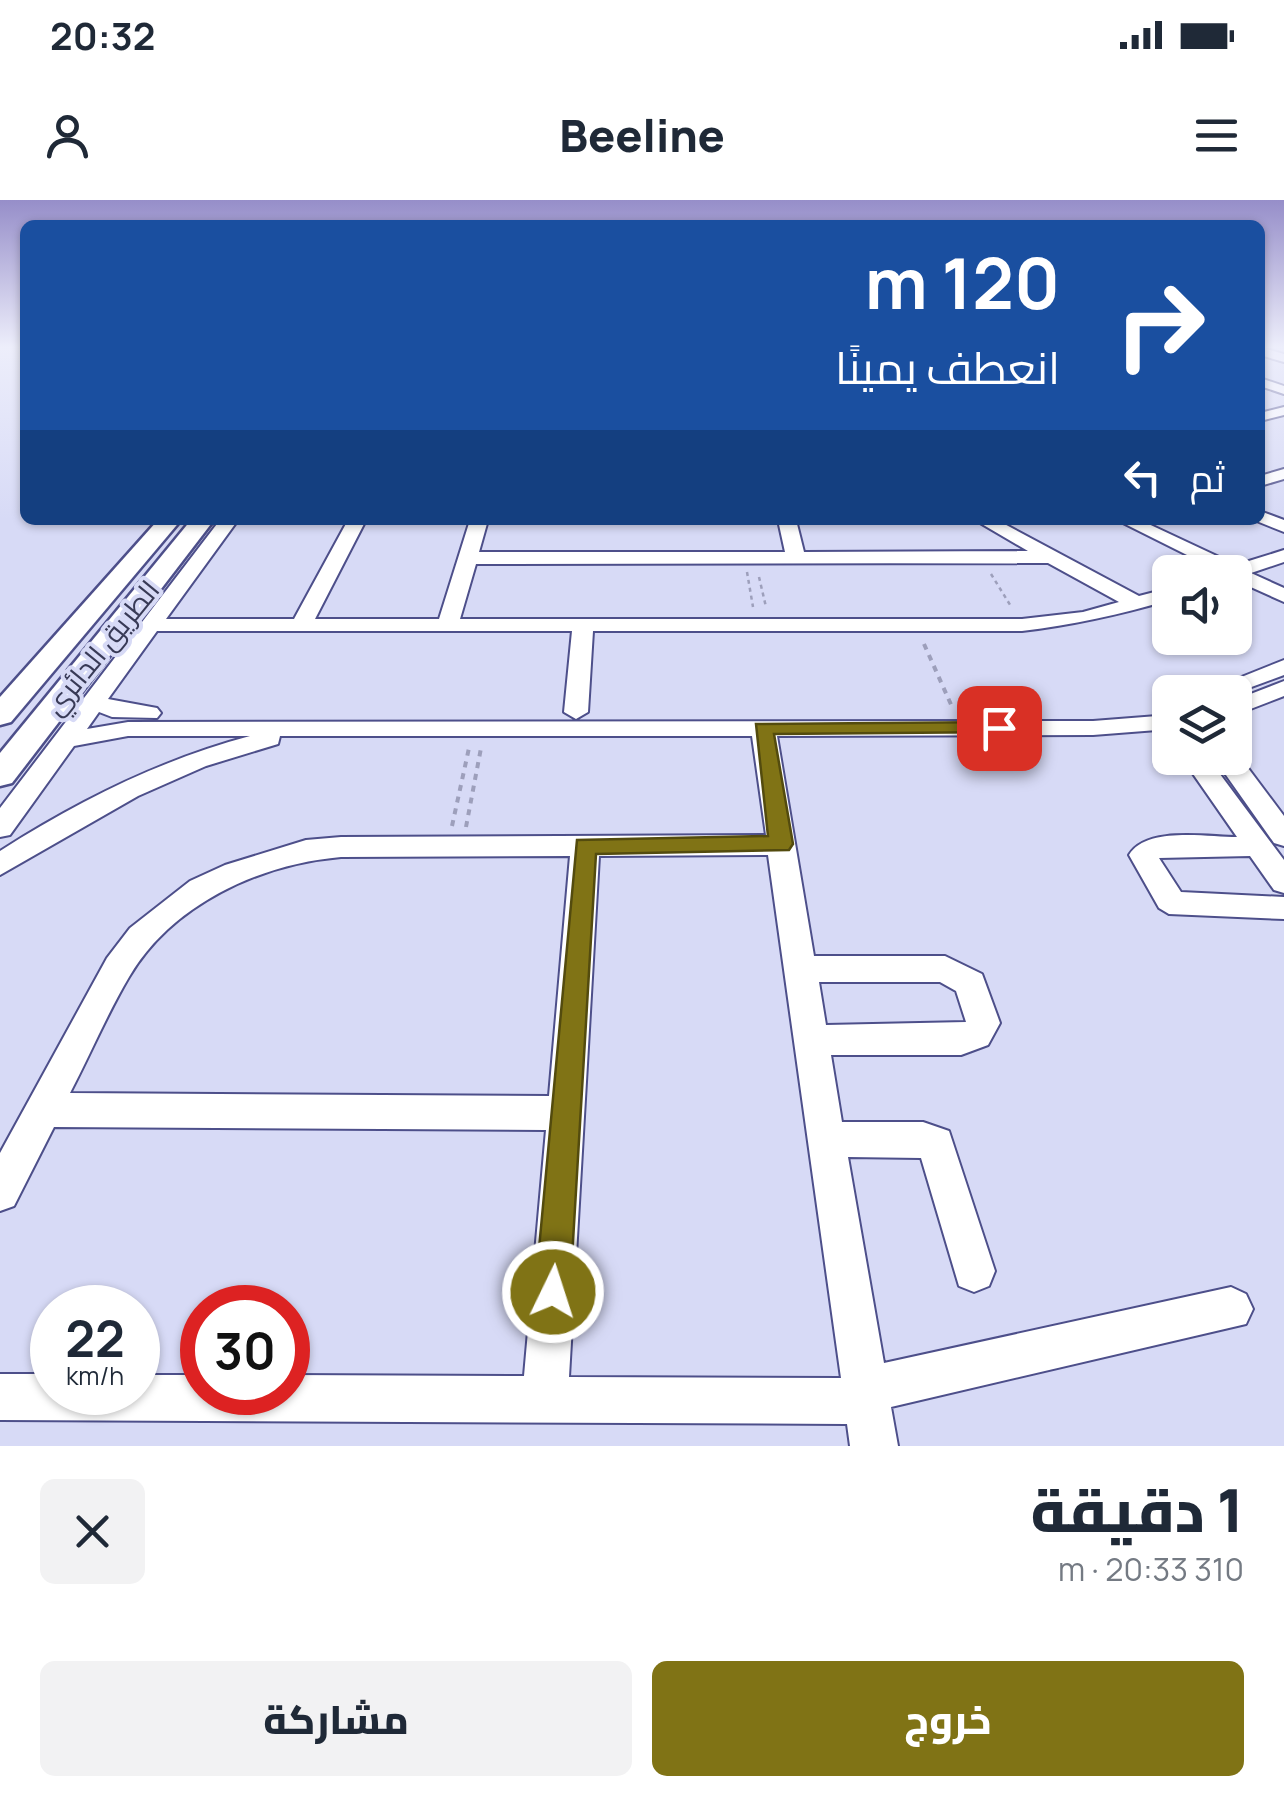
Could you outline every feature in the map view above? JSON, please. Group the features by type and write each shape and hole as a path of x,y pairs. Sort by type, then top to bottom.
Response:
{"main road":[{"name":"الطريق الدائري","path":"0,716 166,525"},
{"name":"الطريق الدائري","path":"0,775 199,525"},
{"path":"93,658 127,658"}],"street":[{"path":"0,828 226,525"},
{"path":"302,625 354,525"},
{"path":"448,625 478,525"},
{"path":"788,525 796,558"},
{"path":"993,525 1138,604"},
{"path":"1136,525 1199,555"},
{"path":"1252,566 1284,556"},
{"path":"468,558 1051,557"},
{"path":"1252,581 1284,596"},
{"path":"152,625 1022,625 1084,618 1152,600"},
{"path":"576,712 583,626"},
{"path":"1252,679 1284,667"},
{"path":"1252,701 1284,688"},
{"path":"95,701 124,712 576,712 763,728 1152,724"},
{"path":"67,740 128,729 479,728 1081,711 1152,704"},
{"path":"1142,725 1152,730"},
{"path":"763,728 874,1446"},
{"path":"0,865 55,828 136,786 248,744 311,729"},
{"path":"1211,775 1272,841"},
{"path":"1236,775 1272,841 1284,882"},
{"path":"1272,841 1151,848 1143,855 1170,900 1180,906 1284,908"},
{"path":"0,1192 118,967 141,937 200,890 235,872 306,850 781,844"},
{"path":"545,1399 585,846"},
{"path":"801,969 946,969 970,983 982,1023 976,1034 961,1040 812,1040"},
{"path":"43,1110 566,1113"},
{"path":"827,1140 923,1140 936,1144 974,1271"},
{"path":"0,1397 545,1399 866,1395 1231,1310"}],"path":[{"path":"981,557 1022,625"},
{"path":"750,558 763,626"},
{"path":"750,558 763,626"},
{"path":"916,626 954,712"},
{"path":"455,846 479,728"},
{"path":"455,846 479,728"}],"route":[{"path":"553,1292 585,846 781,844 763,728 999,728"}]}
